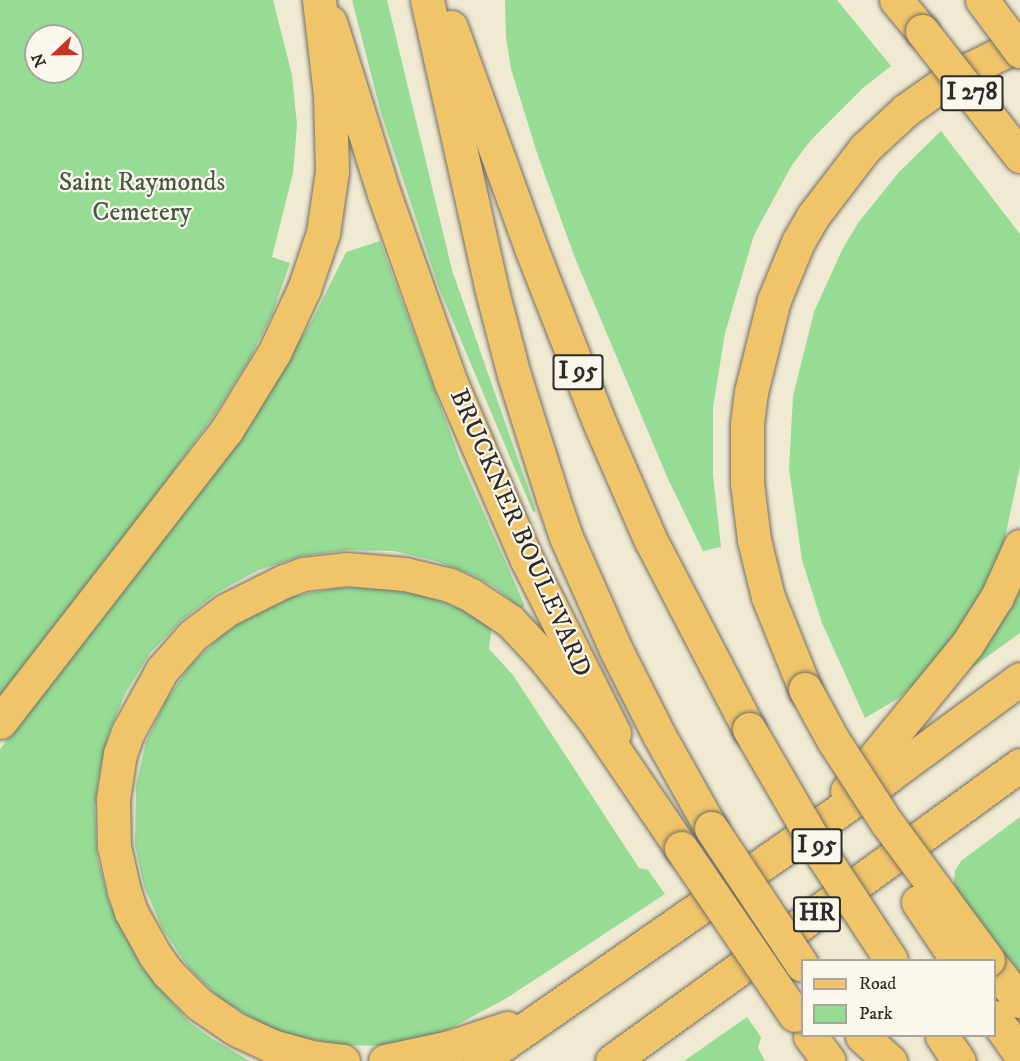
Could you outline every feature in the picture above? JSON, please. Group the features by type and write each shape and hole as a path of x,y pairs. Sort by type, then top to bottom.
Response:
{"main road":[{"path":"0,722 220,440 274,353 300,299 323,233 332,171 330,95 319,0"},
{"name":"BRUCKNER BOULEVARD","path":"324,0 416,288 451,383 507,517 583,673 681,848 801,1022"},
{"path":"427,0 491,287 524,408 566,537 616,650 664,745 711,828 801,963"},
{"name":"I 95","path":"442,0 531,248 600,424 650,539 749,729 817,846 890,959"},
{"name":"I 278","path":"896,0 1020,156"},
{"name":"I 278","path":"982,0 1020,51"},
{"path":"956,959 869,822 805,689 768,597 754,540 747,483 747,424 751,392 774,300 798,242 813,216 865,148 906,110 951,78 1020,44"},
{"path":"819,825 968,644 996,597 1020,546"},
{"path":"343,1061 311,1057 272,1046 237,1030 199,1004 168,973 155,955 131,912 124,891 114,846 113,811 120,754 128,732 162,670 193,635 226,610 303,574 346,569 405,574 450,585 471,595 510,621 542,656 594,720 681,848"},
{"path":"479,1061 819,825 1020,680"},
{"path":"805,689 833,740 887,823 987,959"},
{"name":"HR","path":"612,1061 1020,765"},
{"path":"996,971 1020,1001"},
{"path":"385,1061 472,1041 518,1024 571,998"},
{"path":"996,1020 1020,1054"},
{"name":"BRUCKNER BOULEVARD","path":"812,1037 829,1061"},
{"path":"854,1037 872,1061"},
{"path":"864,1037 890,1061"},
{"path":"943,1037 959,1061"}],"green space":[{"name":"Saint Raymonds Cemetery","path":"0,0 273,0 292,75 297,125 293,173 272,257 290,263 273,312 249,360 215,414 154,498 0,696"},
{"path":"352,0 387,0 452,270 536,511 533,512 439,288 381,113"},
{"path":"505,0 837,0 891,66 863,88 811,140 792,165 754,235 725,333 713,408 713,475 721,547 703,551 668,479 575,258 538,156 511,69 506,37"},
{"path":"941,131 1020,234 1020,466 1004,543 972,615 914,685 899,698 865,718 822,623 802,560 789,469 793,396 814,312 842,250 858,223 899,172"},
{"path":"380,241 460,459 525,606 521,608 493,586 473,575 436,561 394,551 348,550 302,556 259,570 218,592 182,620 150,653 125,694 108,735 98,781 95,809 97,856 109,903 142,968 189,1022 250,1061 0,1061 0,749 244,433 314,317 346,252"},
{"path":"1020,584 1020,633 966,672 964,670"},
{"path":"371,587 422,594 471,613 492,625 489,649 513,675 639,868 648,870 665,894 507,998 451,1028 428,1038 385,1046 336,1045 286,1034 264,1025 222,1000 188,967 162,928 144,886 135,845 136,785 146,742 166,700 191,664 221,636 254,613 294,596 337,588"},
{"path":"1020,817 1020,973 960,896 954,883 955,871 961,861"},
{"path":"747,1017 761,1037 758,1048 765,1061 684,1061"}]}
